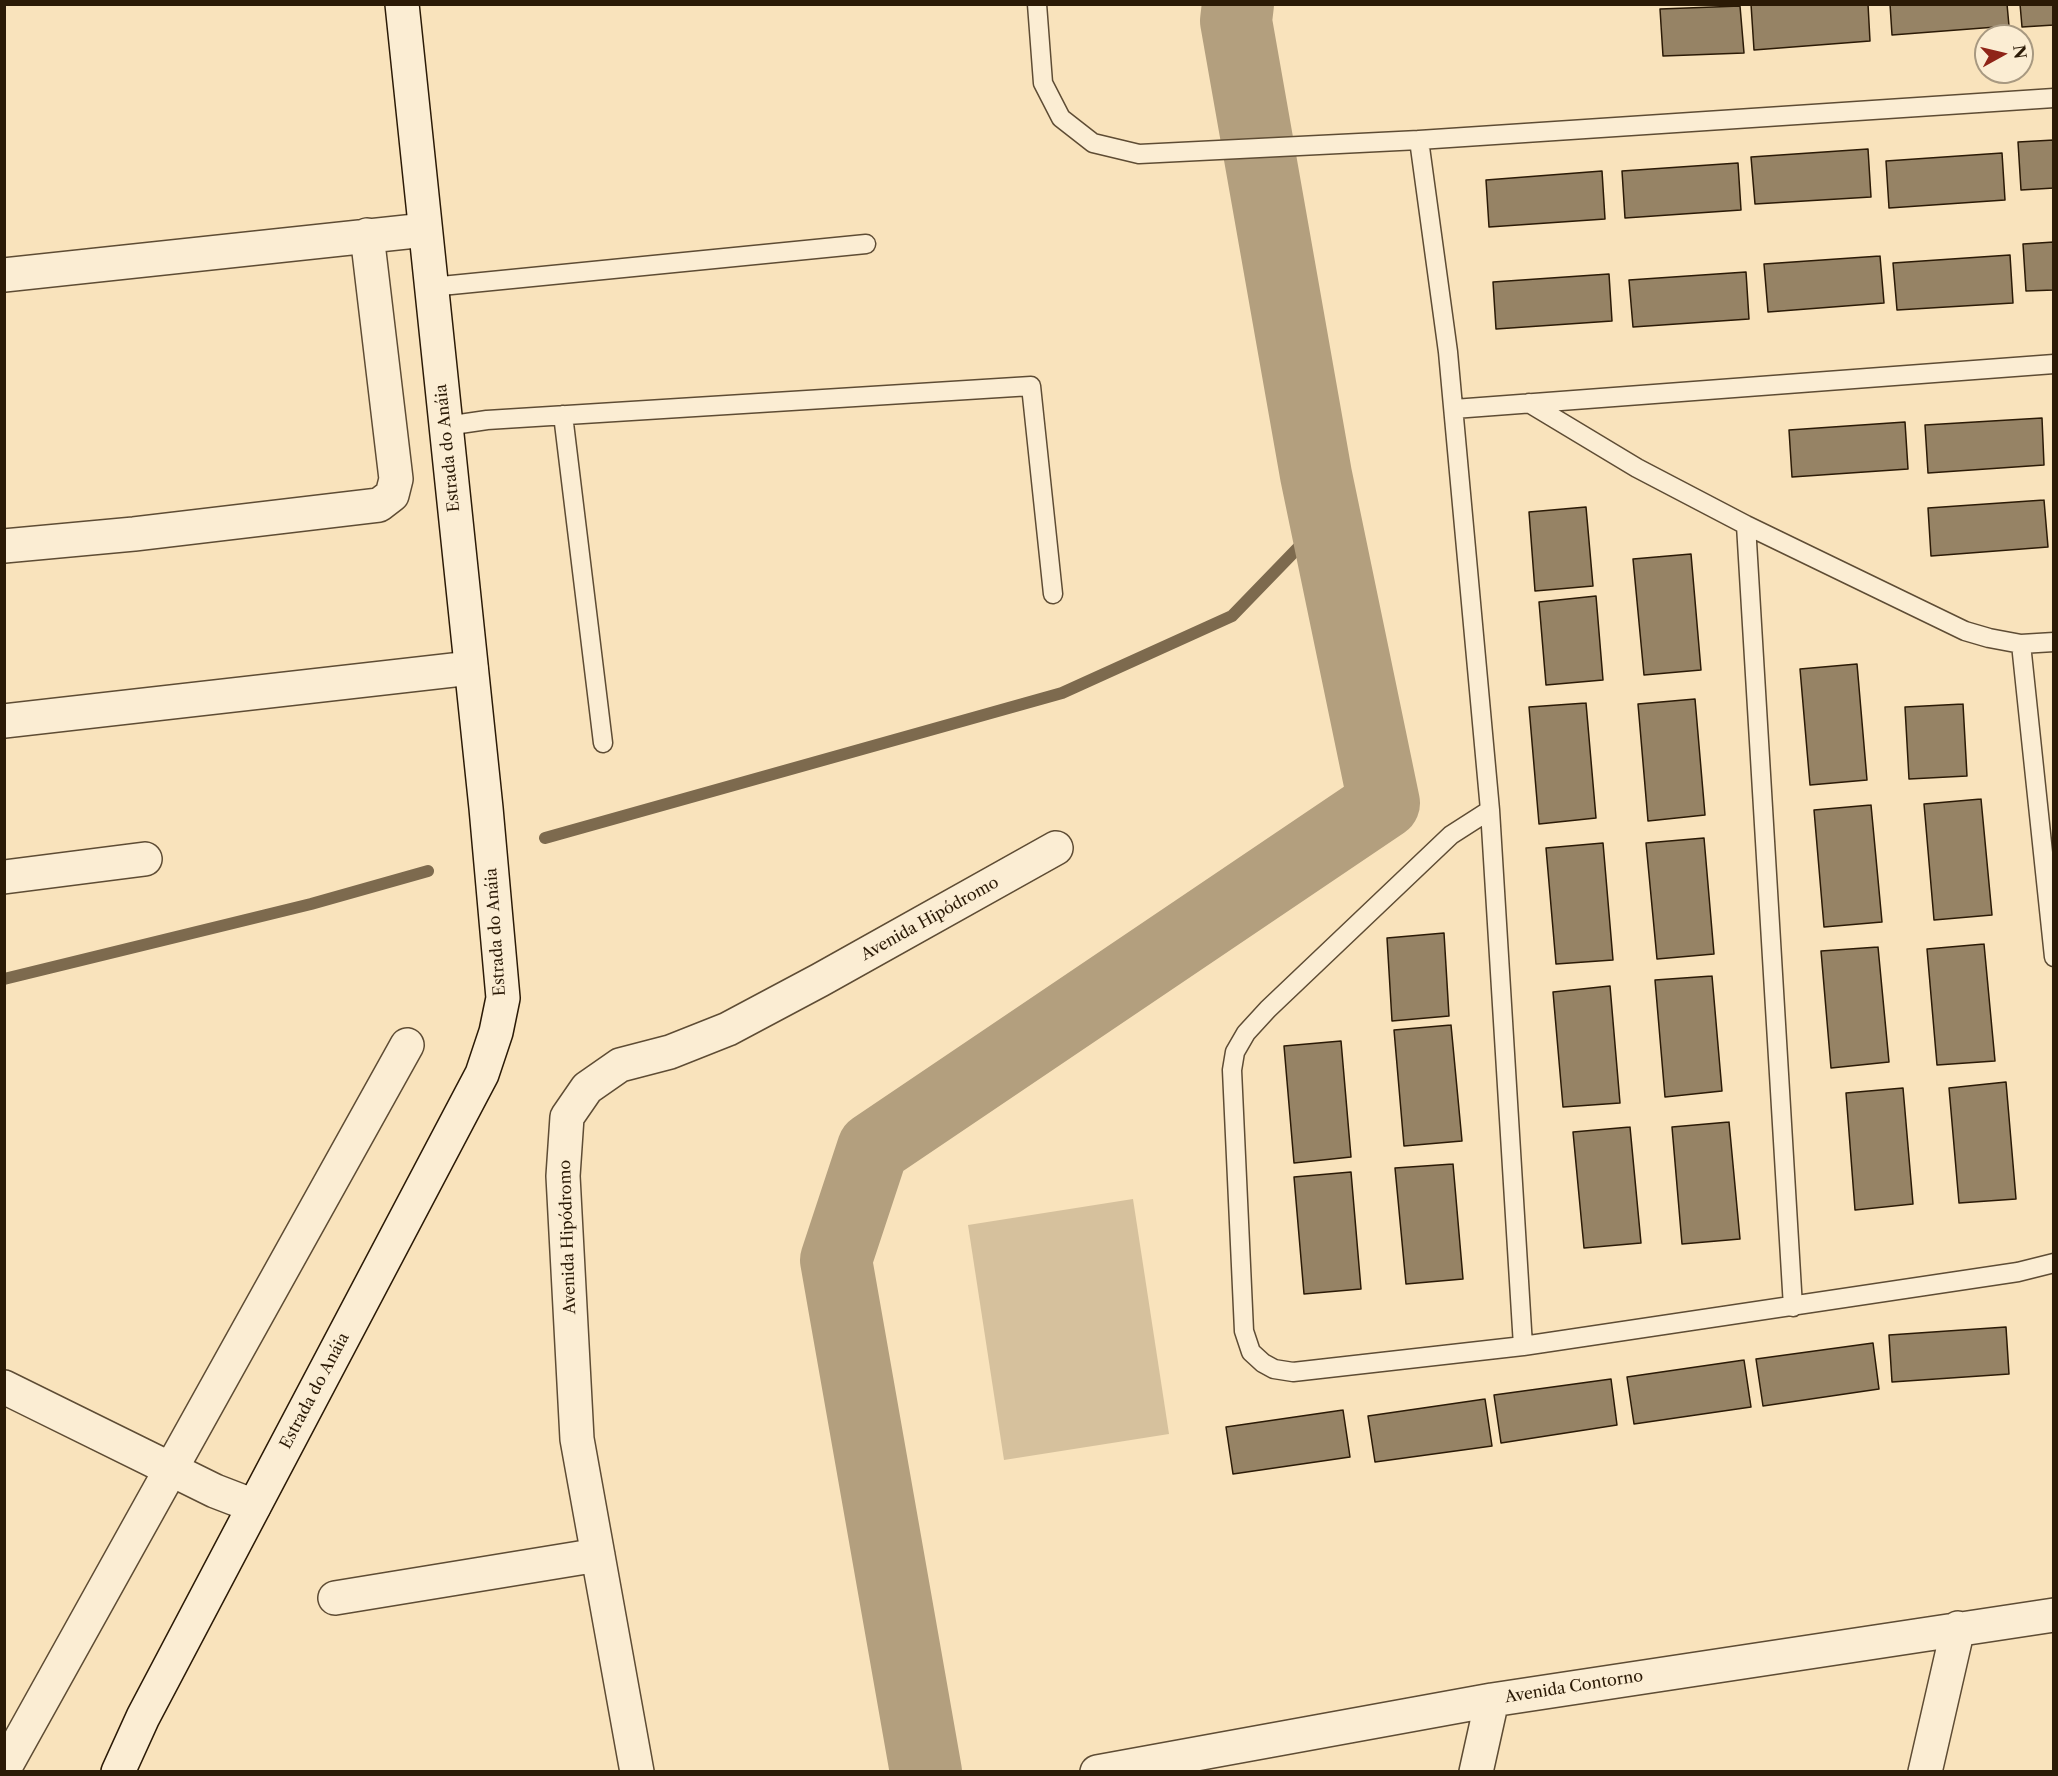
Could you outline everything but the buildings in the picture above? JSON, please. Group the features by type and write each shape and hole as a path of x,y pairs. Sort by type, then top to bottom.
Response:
{"street":[{"name":"Estrada do Anáia","path":"118,1772 143,1717 482,1074 496,1032 503,998 486,808 402,4"},
{"path":"4,275 425,230"},
{"path":"4,546 134,534 380,505 392,495 396,479 367,235"},
{"path":"4,721 471,668"},
{"name":"Avenida Hipódromo","path":"637,1772 577,1439 563,1176 567,1116 587,1088 620,1065 670,1052 728,1029 1056,848"},
{"path":"4,877 145,859"},
{"path":"4,1769 407,1045"},
{"path":"4,1387 215,1491 254,1506"},
{"path":"335,1598 598,1555"},
{"name":"Avenida Contorno","path":"1097,1772 1492,1700 2054,1615"},
{"path":"1925,1772 1958,1628"},
{"path":"1476,1772 1492,1700"}],"lane":[{"path":"1037,4 1043,83 1061,118 1093,142 1139,154 1419,140 2054,98"},
{"path":"1419,140 1448,352 1490,810 1523,1346"},
{"path":"431,287 866,244"},
{"path":"1454,409 2054,364"},
{"path":"446,426 487,420 1031,386 1053,594"},
{"path":"1529,403 1637,468 1746,525 1965,631 2021,644 2054,642"},
{"path":"563,415 603,743"},
{"path":"1746,525 1793,1307"},
{"path":"2021,644 2051,904 2054,957"},
{"path":"1490,810 1442,842 1268,1009 1246,1033 1235,1052 1232,1070 1244,1331 1251,1352 1263,1363 1274,1369 1293,1372 1523,1346 2018,1272 2054,1263"}],"shaded area":[{"path":"1133,1199 1169,1434 1004,1460 968,1225"}],"waterway":[{"path":"926,1772 836,1260 873,1148 1384,803 1316,475 1236,21 1238,4"},
{"path":"545,838 1062,693 1232,616 1325,520"},
{"path":"4,979 311,904 428,871"}]}
